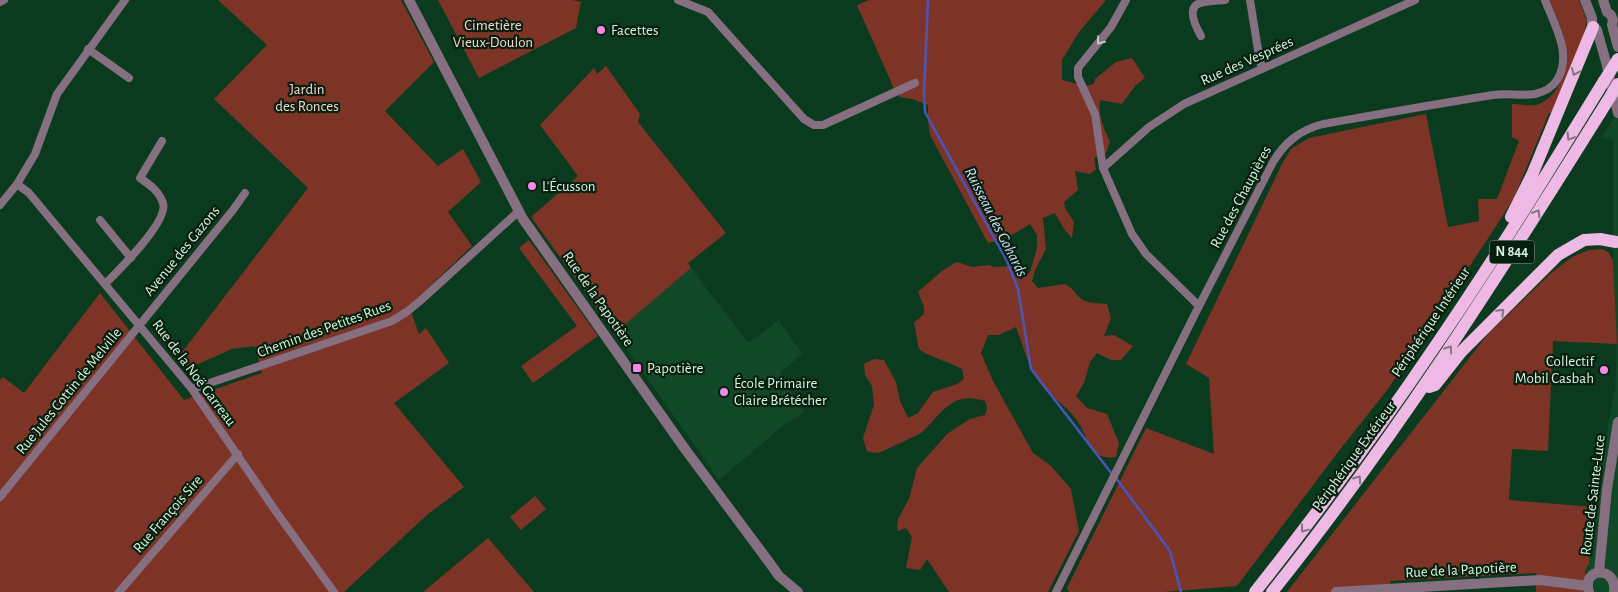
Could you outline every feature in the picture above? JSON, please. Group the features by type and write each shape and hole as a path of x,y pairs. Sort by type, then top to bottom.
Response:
{"highway":[{"path":"1508,236 1509,220 1532,175 1594,25"},
{"name":"Périphérique Intérieur","path":"1255,592 1368,443 1440,341 1618,59"},
{"name":"Périphérique Extérieur","path":"1272,592 1329,518 1422,390 1481,302 1618,84"},
{"path":"1422,390 1434,385 1461,352 1558,255 1584,240 1600,239 1617,244"}],"street":[{"path":"0,2 4,0"},
{"path":"0,205 17,184 35,154 57,94 125,0"},
{"name":"Rue de la Papotière","path":"409,0 519,211 685,448 779,576 798,592"},
{"path":"678,0 708,12 804,119 814,125 823,126 915,84"},
{"path":"1126,0 1111,27 1081,64 1077,72 1096,114 1103,168 1137,243 1199,306"},
{"path":"1201,36 1195,26 1195,7 1200,4 1225,0"},
{"path":"1250,0 1262,69"},
{"name":"Rue des Vesprées","path":"1103,168 1149,127 1184,104 1415,0"},
{"name":"Rue des Chaupières","path":"1056,592 1199,306 1273,162 1285,144 1304,130 1323,124 1502,94 1530,94 1543,91 1553,85 1560,73 1563,50 1545,0"},
{"path":"1585,0 1594,25 1618,113"},
{"path":"1603,0 1607,12 1613,20 1612,25 1618,47"},
{"path":"1594,25 1599,11 1607,12"},
{"path":"1594,25 1605,32 1612,25"},
{"path":"88,49 128,78"},
{"path":"105,284 131,258 162,216 164,205 157,191 140,178 162,141"},
{"name":"Rue de la Noë Garreau","path":"17,184 29,193 192,389 207,414 238,454 277,513 334,592"},
{"name":"Avenue des Gazons","path":"140,325 245,193"},
{"name":"Chemin des Petites Rues","path":"192,389 392,321 420,301 519,211"},
{"path":"100,220 131,258"},
{"name":"Rue Jules Cottin de Melville","path":"0,498 140,325"},
{"name":"Route de Sainte-Luce","path":"1599,572 1607,489 1618,422"},
{"name":"Rue François Sire","path":"119,592 238,454"},
{"path":"1588,589 1590,578 1599,572 1614,578 1616,585 1614,592"},
{"name":"Rue de la Papotière","path":"1336,592 1540,580 1588,589"}],"shaded area":[{"path":"1618,112 1618,592 1586,592 1585,570 1589,564 1593,507 1615,389 1617,354 1613,261 1613,140 1601,138"},
{"name":"École Primaire Claire Brétécher","path":"691,268 748,343 779,320 802,354 780,373 804,412 779,429 719,480 615,333"}],"green space":[{"name":"Jardin des Ronces","path":"218,0 401,0 434,62 385,111 438,166 463,149 481,182 448,212 472,246 409,306 419,334 426,328 449,363 394,403 464,487 428,514 344,592 0,592 0,380 3,377 24,393 100,293 184,400 262,373 255,346 232,349 189,368 179,356 308,188 214,99 267,45"},
{"name":"Cimetière Vieux-Doulon","path":"438,0 572,0 581,2 576,28 479,78"},
{"path":"869,0 1106,0 1079,32 1062,60 1062,80 1085,86 1094,84 1095,79 1116,62 1132,58 1145,78 1135,86 1122,104 1100,100 1101,116 1110,142 1106,153 1094,158 1096,169 1090,174 1075,171 1078,190 1064,202 1065,208 1074,222 1072,238 1064,229 1055,213 1043,218 1046,249 1036,268 1032,281 1038,288 1065,284 1085,301 1107,304 1111,318 1104,336 1114,335 1133,346 1121,360 1111,360 1097,353 1090,362 1084,383 1076,396 1087,408 1107,414 1119,443 1116,457 1104,457 1094,451 1075,418 1044,388 1034,374 1016,327 999,335 988,335 981,353 993,381 1033,453 1051,466 1071,489 1079,531 1048,592 949,592 927,559 920,570 906,568 912,537 906,528 897,531 898,519 909,499 917,468 947,434 970,419 985,415 987,408 985,401 973,398 955,401 921,433 878,453 867,451 863,438 874,405 872,386 865,375 864,364 874,359 884,360 896,382 900,401 908,418 918,413 933,392 957,384 964,379 962,369 919,349 914,323 924,314 924,307 918,292 943,270 957,262 972,267 989,265 994,267 1014,266 1021,280 1030,272 1037,248 1037,235 1030,224 1005,239 988,243 930,135 928,105 900,97 895,91 857,5"},
{"path":"1549,0 1579,0 1587,21 1581,46 1553,113 1549,113 1514,198 1388,389 1237,586 1163,592 1069,592 1067,588 1146,428 1214,454 1209,378 1186,364 1282,164 1291,149 1309,138 1426,114 1448,227 1479,221 1478,199 1497,199 1519,141 1512,137 1512,104 1536,105 1547,100 1558,87 1562,78 1566,61 1564,38"},
{"path":"606,66 640,114 638,122 726,233 688,263 691,268 615,333 531,217 578,176 540,125 594,68 597,74"},
{"path":"529,240 598,336 533,383 521,366 577,326 519,248"},
{"path":"1603,249 1609,253 1613,261 1617,344 1553,341 1548,451 1512,449 1509,500 1593,507 1589,564 1585,570 1586,592 1536,592 1536,573 1390,581 1391,592 1287,592 1488,334 1550,274 1572,257 1589,250"},
{"path":"535,496 546,509 521,530 510,517"},
{"path":"488,538 534,592 423,592"}],"waterway":[{"name":"Ruisseau des Gohards","path":"928,0 925,112 1007,261 1018,289 1031,369 1112,474"},
{"name":"Ruisseau des Gohards","path":"1116,478 1170,551 1181,592"}],"place":[{"name":"Facettes","path":"601,30"},
{"name":"L'Écusson","path":"532,186"},
{"name":"Papotière","path":"637,368"},
{"name":"Collectif Mobil Casbah","path":"1604,370"},
{"name":"École Primaire Claire Brétécher","path":"724,392"}]}
